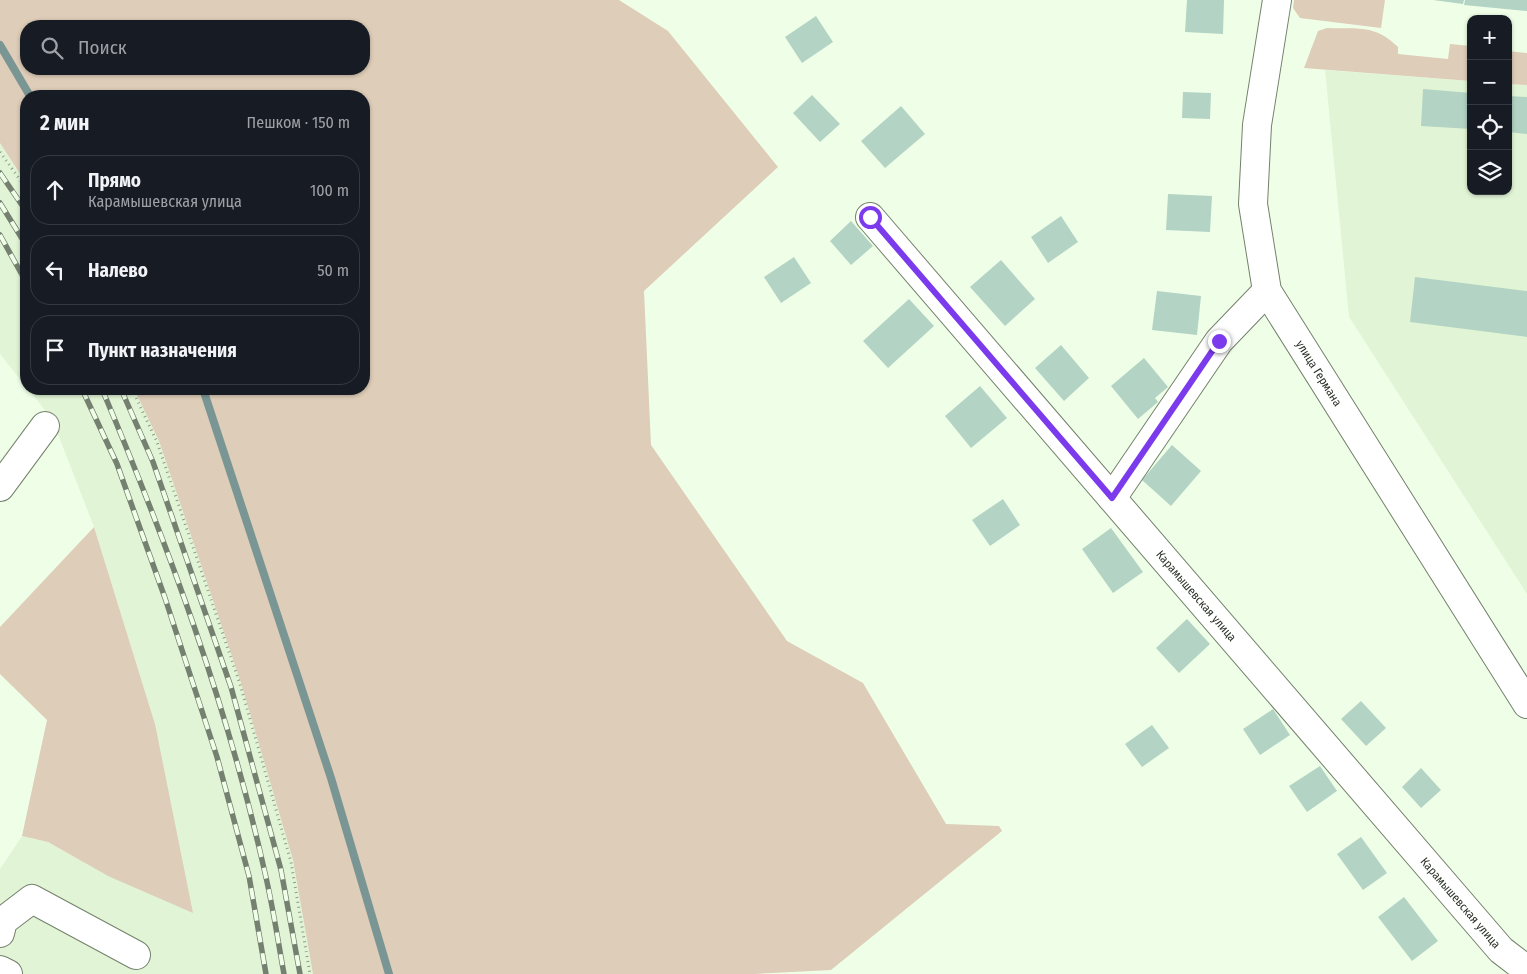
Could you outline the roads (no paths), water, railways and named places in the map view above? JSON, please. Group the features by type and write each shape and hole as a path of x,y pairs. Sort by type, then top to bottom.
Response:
{"street":[{"name":"улица Германа","path":"1277,0 1258,125 1254,204 1267,291 1527,704"},
{"name":"Карамышевская улица","path":"870,217 1501,950 1527,970"},
{"path":"1112,498 1219,341 1267,291"},
{"path":"0,488 45,426"},
{"path":"0,933 3,920 32,899 136,955"},
{"path":"0,970 8,974"}],"waterway":[{"path":"0,45 26,90"},
{"path":"205,395 331,778 389,974"}],"railway":[{"path":"0,173 20,202"},
{"path":"0,203 20,235"},
{"path":"0,235 20,271"},
{"path":"85,395 117,464 165,598 217,757 249,876 266,974"},
{"path":"104,395 173,567 215,688 250,811 268,886 284,974"},
{"path":"124,395 153,462 231,687 281,870 300,974"}]}
